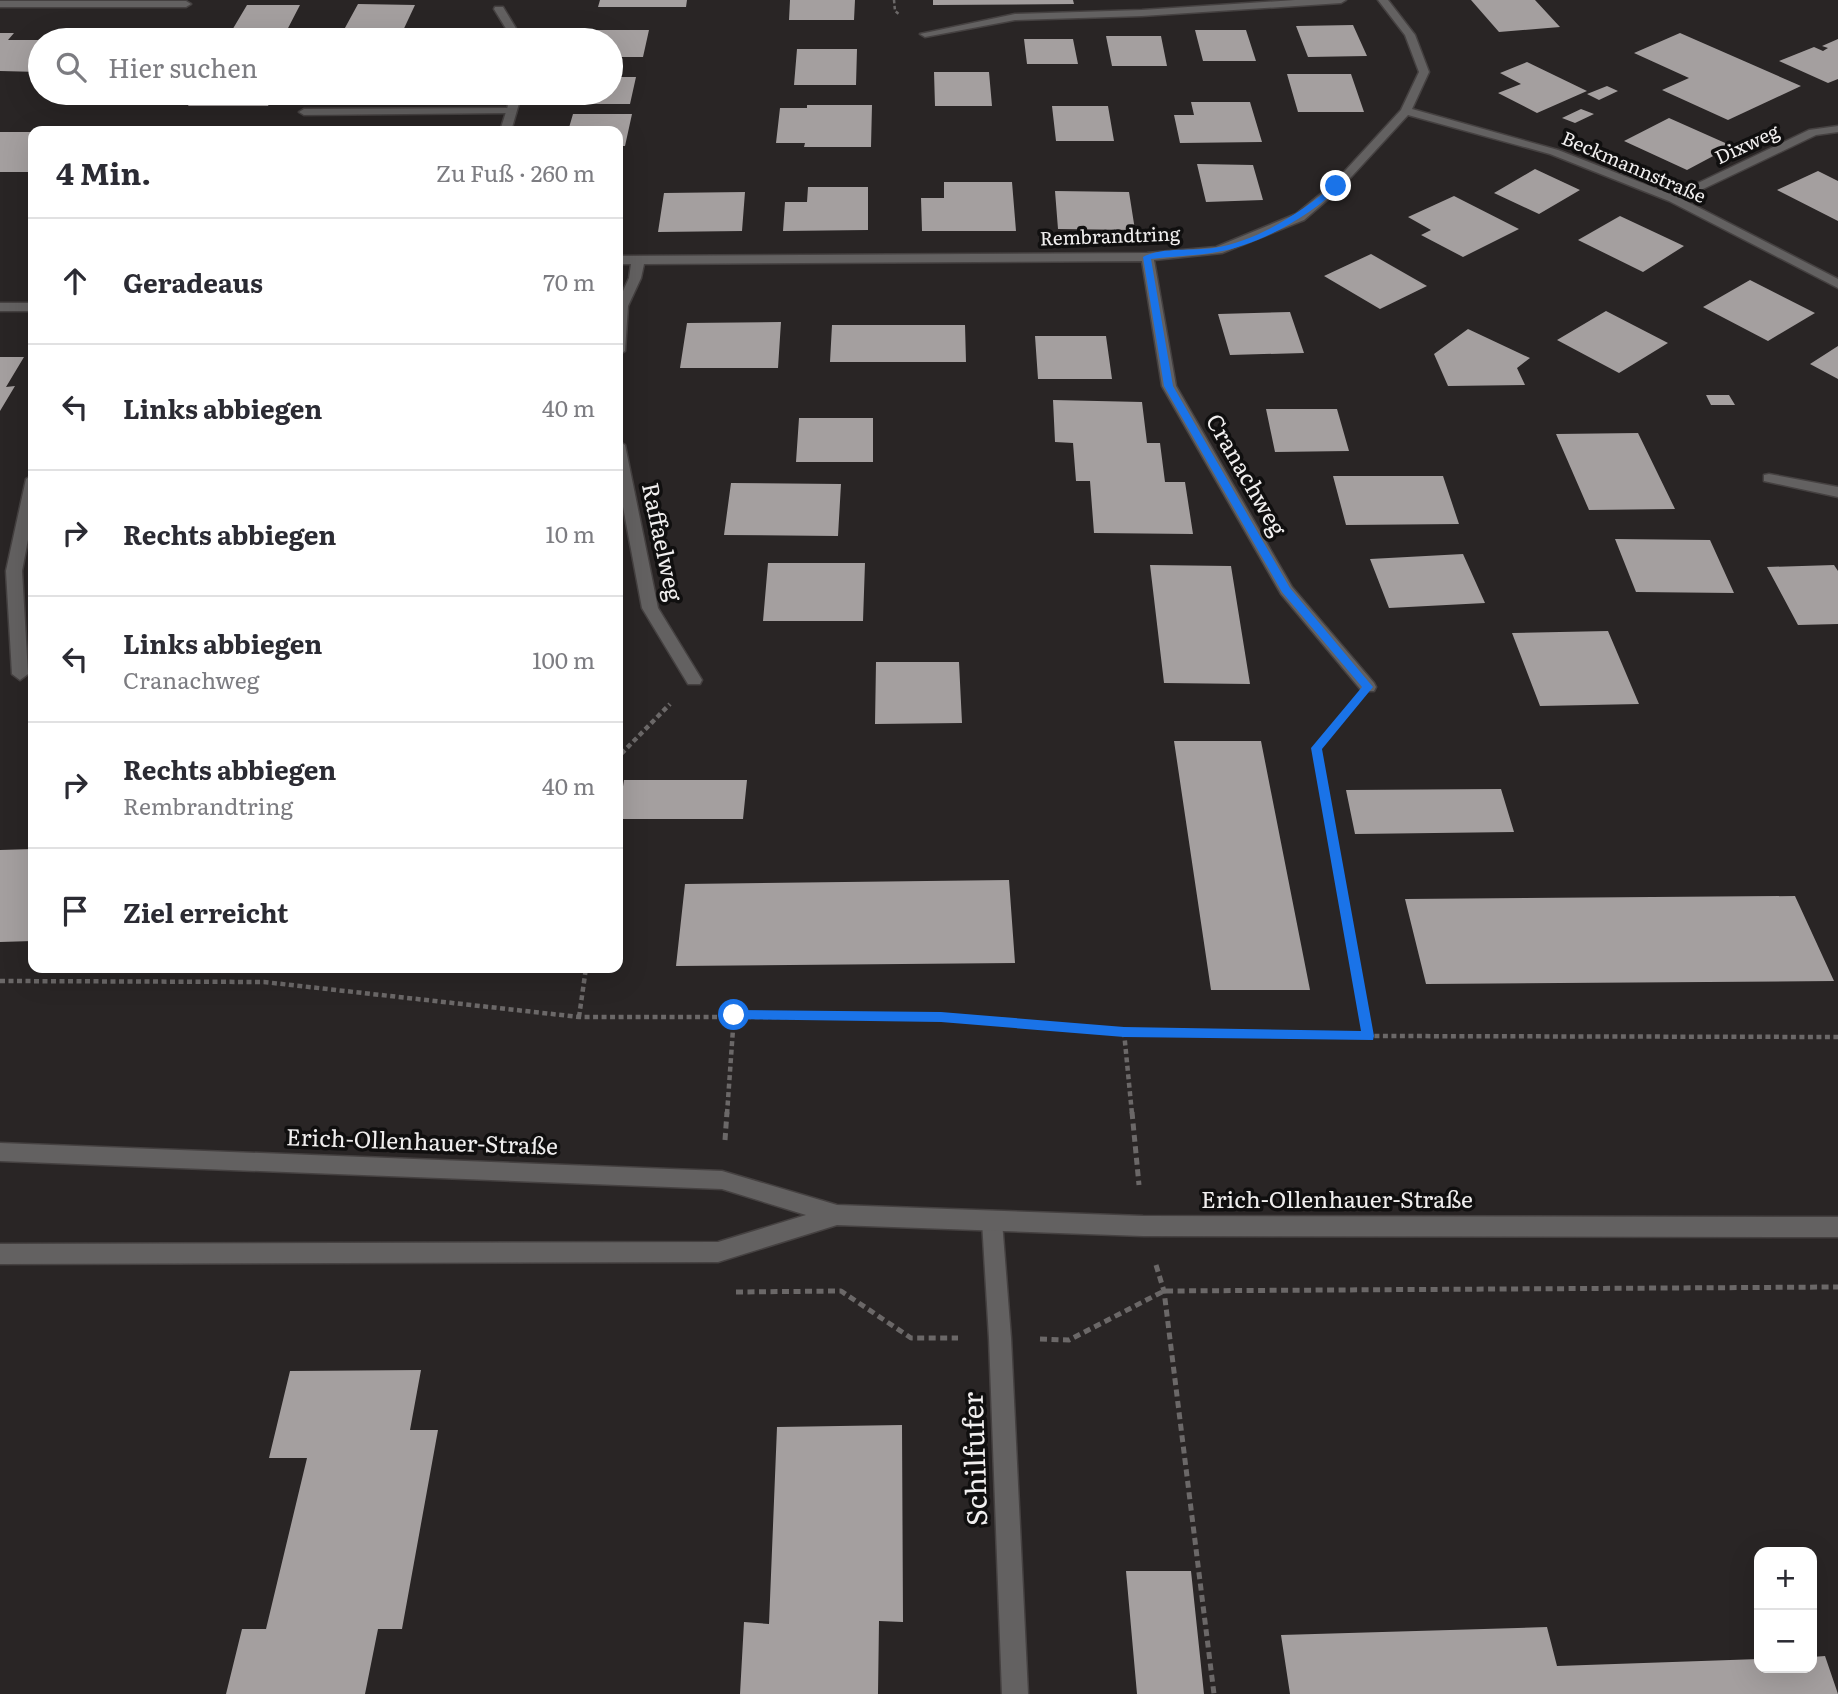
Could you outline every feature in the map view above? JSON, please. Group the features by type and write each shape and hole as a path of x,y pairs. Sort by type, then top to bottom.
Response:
{"street":[{"path":"925,34 1016,18 1342,0"},
{"name":"Rembrandtring","path":"623,260 1147,257 1218,250 1300,217 1336,186 1406,111 1424,72 1410,35 1382,0"},
{"path":"0,4 186,4"},
{"path":"499,9 511,28"},
{"path":"507,126 514,105"},
{"path":"304,111 512,111"},
{"name":"Beckmannstraße","path":"1406,111 1554,152 1673,199 1838,284"},
{"name":"Dixweg","path":"1673,199 1813,132 1838,130"},
{"name":"Cranachweg","path":"1147,257 1168,386 1286,590 1368,687"},
{"path":"623,300 635,278 638,260"},
{"path":"0,307 28,307"},
{"name":"Raffaelweg","path":"623,470 650,608 694,680"},
{"path":"1769,478 1838,492"},
{"path":"20,674 14,571 28,503"},
{"name":"Erich-Ollenhauer-Straße","path":"0,1152 722,1180 837,1215 1143,1226 1838,1227"},
{"name":"Erich-Ollenhauer-Straße","path":"0,1254 718,1252 837,1215"},
{"name":"Schilfufer","path":"992,1221 1000,1338 1015,1694"}],"path":[{"path":"623,752 694,680"},
{"path":"1368,687 1316,748 1368,1036"},
{"path":"579,1017 585,973"},
{"path":"0,981 264,982 579,1017 941,1017 1124,1032 1368,1036 1838,1037"},
{"path":"1124,1032 1143,1226 1164,1291 1214,1694"},
{"path":"729,1292 841,1291 911,1338 1069,1340 1164,1291 1838,1287"}],"building":[{"path":"600,0 687,0 686,7 598,7"},
{"path":"790,0 855,0 854,20 789,20"},
{"path":"933,0 1073,0 1074,4 933,5"},
{"path":"1471,0 1535,0 1560,27 1499,32"},
{"path":"358,4 415,5 404,28 345,28"},
{"path":"247,5 300,5 288,28 233,28"},
{"path":"1353,25 1367,56 1308,57 1296,26"},
{"path":"623,30 649,30 643,57 623,57"},
{"path":"1195,30 1246,30 1256,61 1203,61"},
{"path":"0,33 14,33 8,40 28,40 28,72 0,71"},
{"path":"1680,33 1801,86 1728,120 1662,90 1689,78 1634,53"},
{"path":"1106,36 1161,36 1167,66 1112,66"},
{"path":"1024,39 1073,39 1078,64 1027,64"},
{"path":"1838,39 1838,79 1828,83 1779,61 1814,47 1823,51 1828,48 1822,46"},
{"path":"797,49 857,49 856,85 794,85"},
{"path":"1527,62 1587,91 1537,113 1498,93 1521,84 1500,73"},
{"path":"934,72 989,72 992,106 935,106"},
{"path":"1287,74 1351,74 1364,112 1298,112"},
{"path":"623,77 636,77 630,104 623,104"},
{"path":"1607,86 1618,91 1599,100 1587,94"},
{"path":"1191,102 1250,102 1262,142 1180,143 1174,115 1194,115"},
{"path":"189,105 269,105 268,106"},
{"path":"807,105 872,105 871,147 804,147 805,143 776,143 780,108 807,108"},
{"path":"1052,106 1108,106 1114,141 1056,141"},
{"path":"1581,109 1594,114 1575,123 1562,118"},
{"path":"573,114 632,114 625,146 623,126 569,126"},
{"path":"1669,118 1732,146 1687,170 1624,141"},
{"path":"0,132 28,132 28,172 0,172"},
{"path":"1197,164 1253,165 1263,200 1206,202"},
{"path":"1535,169 1580,190 1539,214 1494,193"},
{"path":"1818,171 1838,181 1838,221 1777,190"},
{"path":"944,182 1012,182 1016,231 922,231 921,198 944,198"},
{"path":"808,187 868,187 868,230 783,231 785,202 807,202"},
{"path":"1055,191 1129,192 1135,230 1058,229"},
{"path":"745,192 742,231 658,232 664,193"},
{"path":"1454,196 1519,229 1463,257 1421,235 1431,230 1408,217"},
{"path":"1620,216 1684,246 1643,272 1578,240"},
{"path":"1371,254 1427,286 1380,309 1324,276"},
{"path":"1750,280 1815,313 1768,341 1703,307"},
{"path":"1606,311 1668,343 1619,373 1557,340"},
{"path":"1290,312 1304,353 1230,355 1218,314"},
{"path":"781,322 778,368 680,368 687,323"},
{"path":"832,325 965,325 966,362 830,362"},
{"path":"1468,329 1530,358 1517,368 1525,385 1448,386 1434,354"},
{"path":"1035,336 1106,336 1112,379 1038,379"},
{"path":"1838,346 1838,379 1810,364"},
{"path":"0,357 24,357 6,387 15,386 0,411"},
{"path":"1706,395 1729,395 1735,405 1711,405"},
{"path":"1053,400 1142,402 1147,443 1160,443 1165,482 1185,482 1193,534 1094,533 1090,481 1076,481 1073,443 1055,442"},
{"path":"1266,409 1337,409 1349,451 1275,452"},
{"path":"799,418 873,418 873,462 796,462"},
{"path":"1638,433 1675,509 1589,510 1556,434"},
{"path":"1333,476 1443,476 1459,524 1346,525"},
{"path":"731,483 841,484 838,536 724,535"},
{"path":"1615,539 1710,540 1734,593 1636,592"},
{"path":"1463,554 1485,603 1389,608 1370,559"},
{"path":"768,563 865,563 863,621 763,621"},
{"path":"1150,565 1231,566 1250,684 1164,683"},
{"path":"1834,565 1838,571 1838,624 1798,625 1767,567"},
{"path":"1608,631 1639,704 1540,706 1512,633"},
{"path":"876,662 959,662 962,723 875,724"},
{"path":"1174,741 1261,741 1310,990 1211,990"},
{"path":"624,780 747,780 743,819 623,819"},
{"path":"1501,789 1514,832 1355,834 1346,790"},
{"path":"28,849 28,941 0,942 0,850"},
{"path":"1009,880 1015,963 676,966 685,884"},
{"path":"1795,896 1834,981 1426,984 1405,899"},
{"path":"421,1370 410,1430 438,1430 402,1629 378,1629 365,1694 226,1694 242,1629 266,1629 307,1458 269,1458 290,1371"},
{"path":"902,1425 903,1622 879,1621 878,1694 740,1694 744,1622 769,1624 777,1427"},
{"path":"1126,1571 1191,1571 1204,1694 1137,1694"},
{"path":"1547,1627 1557,1666 1754,1659 1754,1673 1817,1673 1817,1657 1825,1656 1838,1694 1290,1694 1281,1635"}],"route":[{"path":"734,1015 941,1017 1124,1032 1368,1036 1316,748 1368,687 1286,590 1168,386 1147,257 1218,250 1264,233 1300,217 1336,186"}]}
